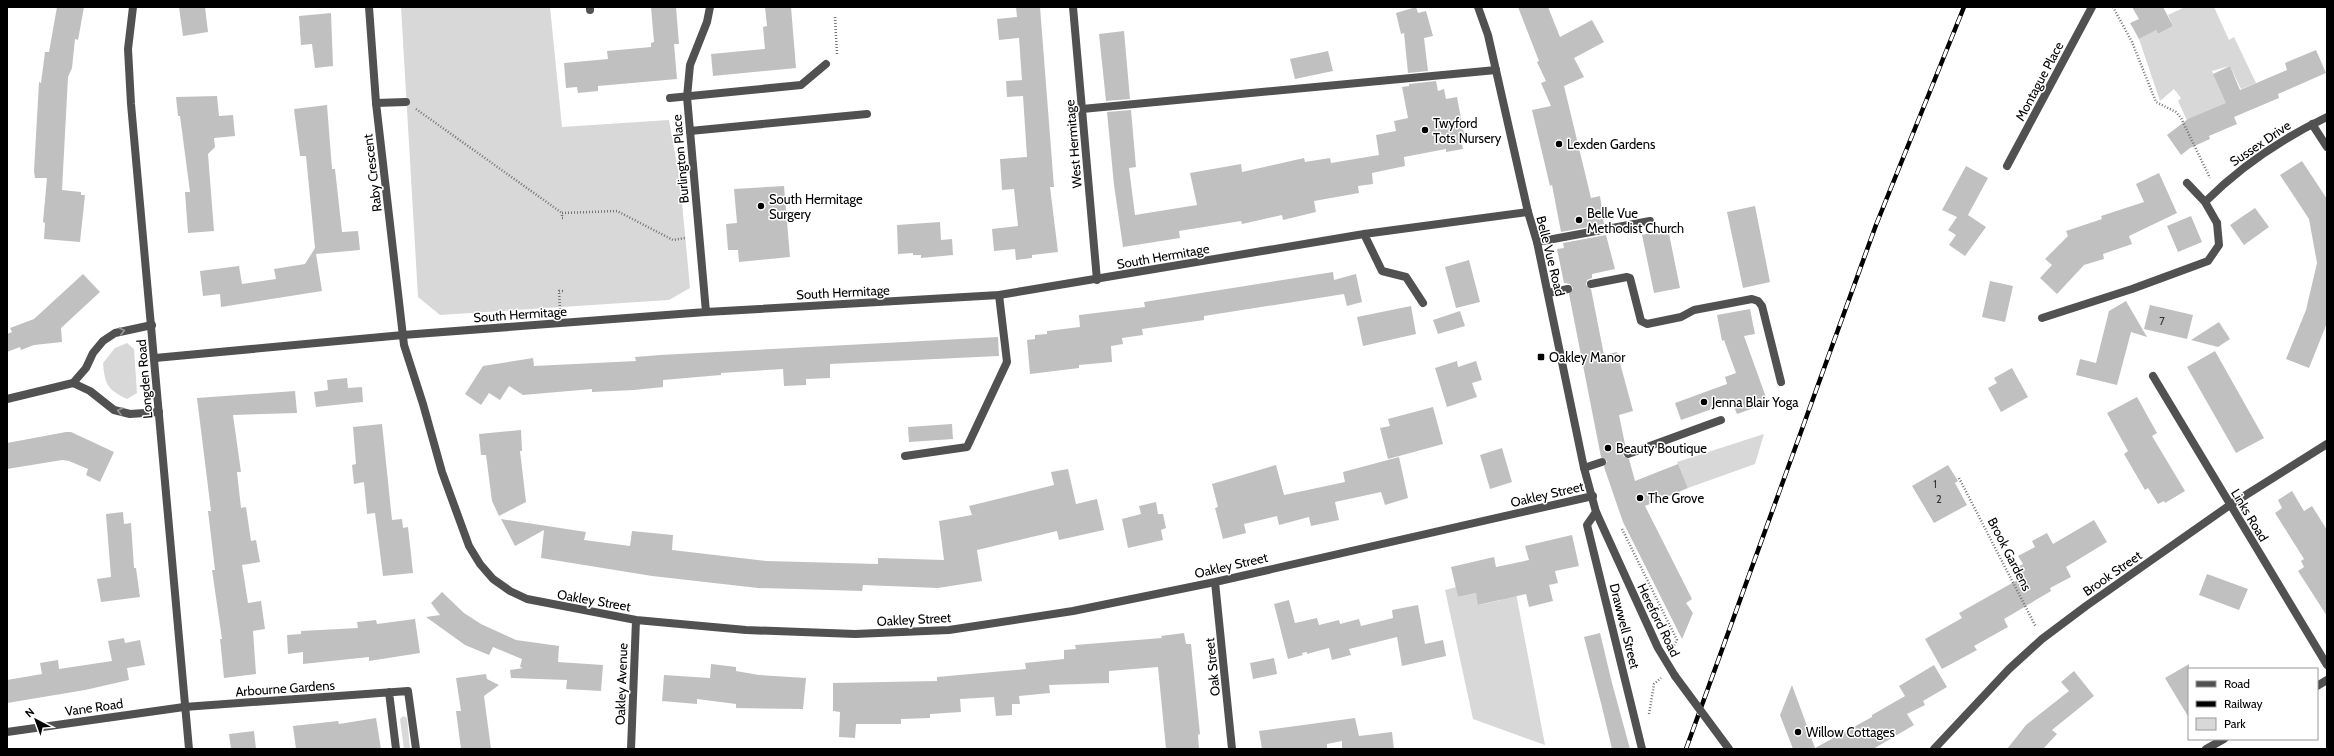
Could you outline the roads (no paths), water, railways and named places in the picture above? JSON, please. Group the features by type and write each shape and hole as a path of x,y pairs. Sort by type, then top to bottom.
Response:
{"street":[{"name":"Longden Road","path":"133,7 128,49 130,104 152,325 184,707 189,749"},
{"name":"Raby Crescent","path":"369,7 376,103 403,335"},
{"name":"Burlington Place","path":"706,312 687,97 690,65 707,22 710,7"},
{"name":"West Hermitage","path":"1073,7 1097,280"},
{"name":"Belle Vue Road","path":"1478,7 1496,70 1528,212 1537,242 1584,468 1593,496 1596,512"},
{"name":"Montague Place","path":"2007,166 2092,7"},
{"path":"670,98 801,85 826,64"},
{"path":"1082,109 1496,70"},
{"path":"376,103 406,102"},
{"path":"690,131 867,114"},
{"name":"Sussex Drive","path":"2205,202 2257,156 2327,117"},
{"path":"2312,124 2327,147"},
{"path":"2042,318 2132,289 2208,260 2219,245 2217,223 2205,202 2187,183"},
{"name":"South Hermitage","path":"155,358 403,335 706,312 999,295 1097,280 1364,234 1528,212"},
{"path":"1537,242 1650,221"},
{"path":"1364,234 1382,271 1406,277 1423,303"},
{"path":"1591,284 1627,277 1630,278 1641,321 1647,324 1681,317 1694,310 1752,299 1758,301 1762,306 1781,382"},
{"path":"1548,294 1568,289"},
{"path":"905,456 967,447 1008,362 999,295"},
{"path":"7,399 73,383 86,368 93,353 103,341 115,332 152,325"},
{"name":"Oakley Street","path":"403,335 404,345 424,404 442,472 463,533 480,564 493,579 510,591 527,599 636,620 746,630 847,633 949,630 1073,610 1215,582 1593,496"},
{"name":"Links Road","path":"2153,376 2327,665"},
{"path":"73,383 90,391 114,410 130,414 159,412"},
{"path":"1628,454 1721,420"},
{"name":"Brook Street","path":"1934,749 2004,674 2042,639 2086,606 2230,505 2327,444"},
{"path":"1584,468 1602,462"},
{"name":"Hereford Road","path":"1596,512 1658,648 1675,676 1729,749"},
{"name":"Drawwell Street","path":"1596,512 1587,526 1642,749"},
{"name":"Oak Street","path":"1215,582 1232,749"},
{"name":"Oakley Avenue","path":"630,749 636,620"},
{"path":"2318,685 2327,680"},
{"name":"Arbourne Gardens","path":"184,707 408,691 416,749"},
{"path":"389,692 396,749"},
{"name":"Vane Road","path":"7,732 184,707"},
{"path":"2206,749 2222,740"}],"railway":[{"path":"1686,749 1876,225 1964,7"}],"place":[{"name":"Twyford Tots Nursery","path":"1425,130"},
{"name":"Lexden Gardens","path":"1559,144"},
{"name":"South Hermitage Surgery","path":"761,206"},
{"name":"Belle Vue Methodist Church","path":"1579,220"},
{"name":"Oakley Manor","path":"1541,357"},
{"name":"Jenna Blair Yoga","path":"1704,402"},
{"name":"Beauty Boutique","path":"1608,448"},
{"name":"The Grove","path":"1640,498"},
{"name":"Willow Cottages","path":"1798,732"}]}
